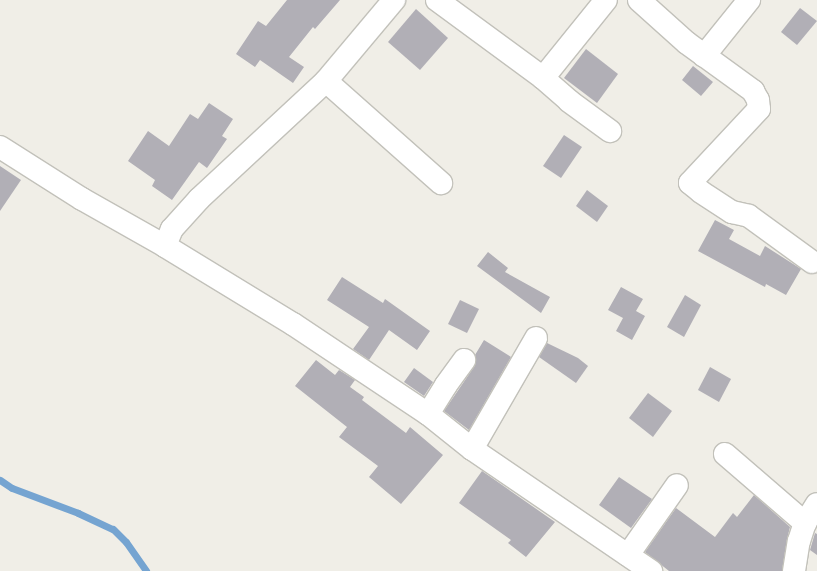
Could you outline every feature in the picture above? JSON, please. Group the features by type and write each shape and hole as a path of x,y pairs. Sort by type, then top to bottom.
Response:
{"street":[{"path":"165,246 172,229 199,199 326,80 394,0"},
{"path":"437,0 543,78 569,101 610,131"},
{"path":"543,78 606,0"},
{"path":"639,0 687,43 752,91 758,100 759,109 690,182 726,209 749,216 815,260"},
{"path":"704,56 749,0"},
{"path":"326,80 441,182"},
{"path":"0,147 82,199 165,246 292,324 428,414 472,449 651,571"},
{"path":"472,449 536,338"},
{"path":"428,414 464,360"},
{"path":"725,454 805,523"},
{"path":"628,555 677,485"},
{"path":"794,571 798,541 805,523 817,504"}],"building":[{"path":"287,0 340,0 315,29 313,27 289,57 304,67 293,83 260,60 255,67 236,54 258,21 266,26"},
{"path":"800,8 817,21 797,45 781,32"},
{"path":"416,9 448,38 420,70 388,42"},
{"path":"586,49 618,74 597,103 564,78"},
{"path":"693,66 713,82 701,96 682,80"},
{"path":"209,103 233,119 222,136 227,139 207,168 199,162 172,200 152,186 155,180 128,161 148,131 169,146 190,114 198,119"},
{"path":"564,135 582,147 561,178 543,166"},
{"path":"0,166 21,180 0,211"},
{"path":"587,190 608,206 597,222 576,206"},
{"path":"715,220 734,230 729,239 760,256 765,246 801,269 786,295 766,284 765,287 698,251"},
{"path":"488,252 508,268 505,272 550,297 541,313 477,266"},
{"path":"342,277 383,303 385,299 430,331 417,350 389,330 369,360 353,349 369,327 327,300"},
{"path":"621,287 643,299 636,311 645,316 632,340 616,331 623,318 608,310"},
{"path":"685,295 701,305 684,337 667,327"},
{"path":"460,300 479,309 467,333 448,324"},
{"path":"484,340 511,357 469,430 444,411 474,367 476,361 475,355"},
{"path":"547,343 578,358 588,366 576,383 539,357"},
{"path":"316,360 335,375 339,370 355,380 350,387 364,397 362,400 406,433 410,427 443,455 401,504 369,477 378,466 339,437 347,427 295,386"},
{"path":"710,367 731,379 719,402 698,390"},
{"path":"414,368 433,382 424,396 404,382"},
{"path":"648,393 672,411 653,437 629,418"},
{"path":"482,471 555,522 526,557 508,543 511,540 459,503"},
{"path":"619,477 652,499 631,528 599,505"},
{"path":"754,495 790,527 782,571 669,571 645,552 676,508 715,537 733,513 737,517"},
{"path":"815,533 817,534 817,555 810,550"}],"waterway":[{"path":"0,480 12,488 78,513 113,529 126,542 146,571"}]}
